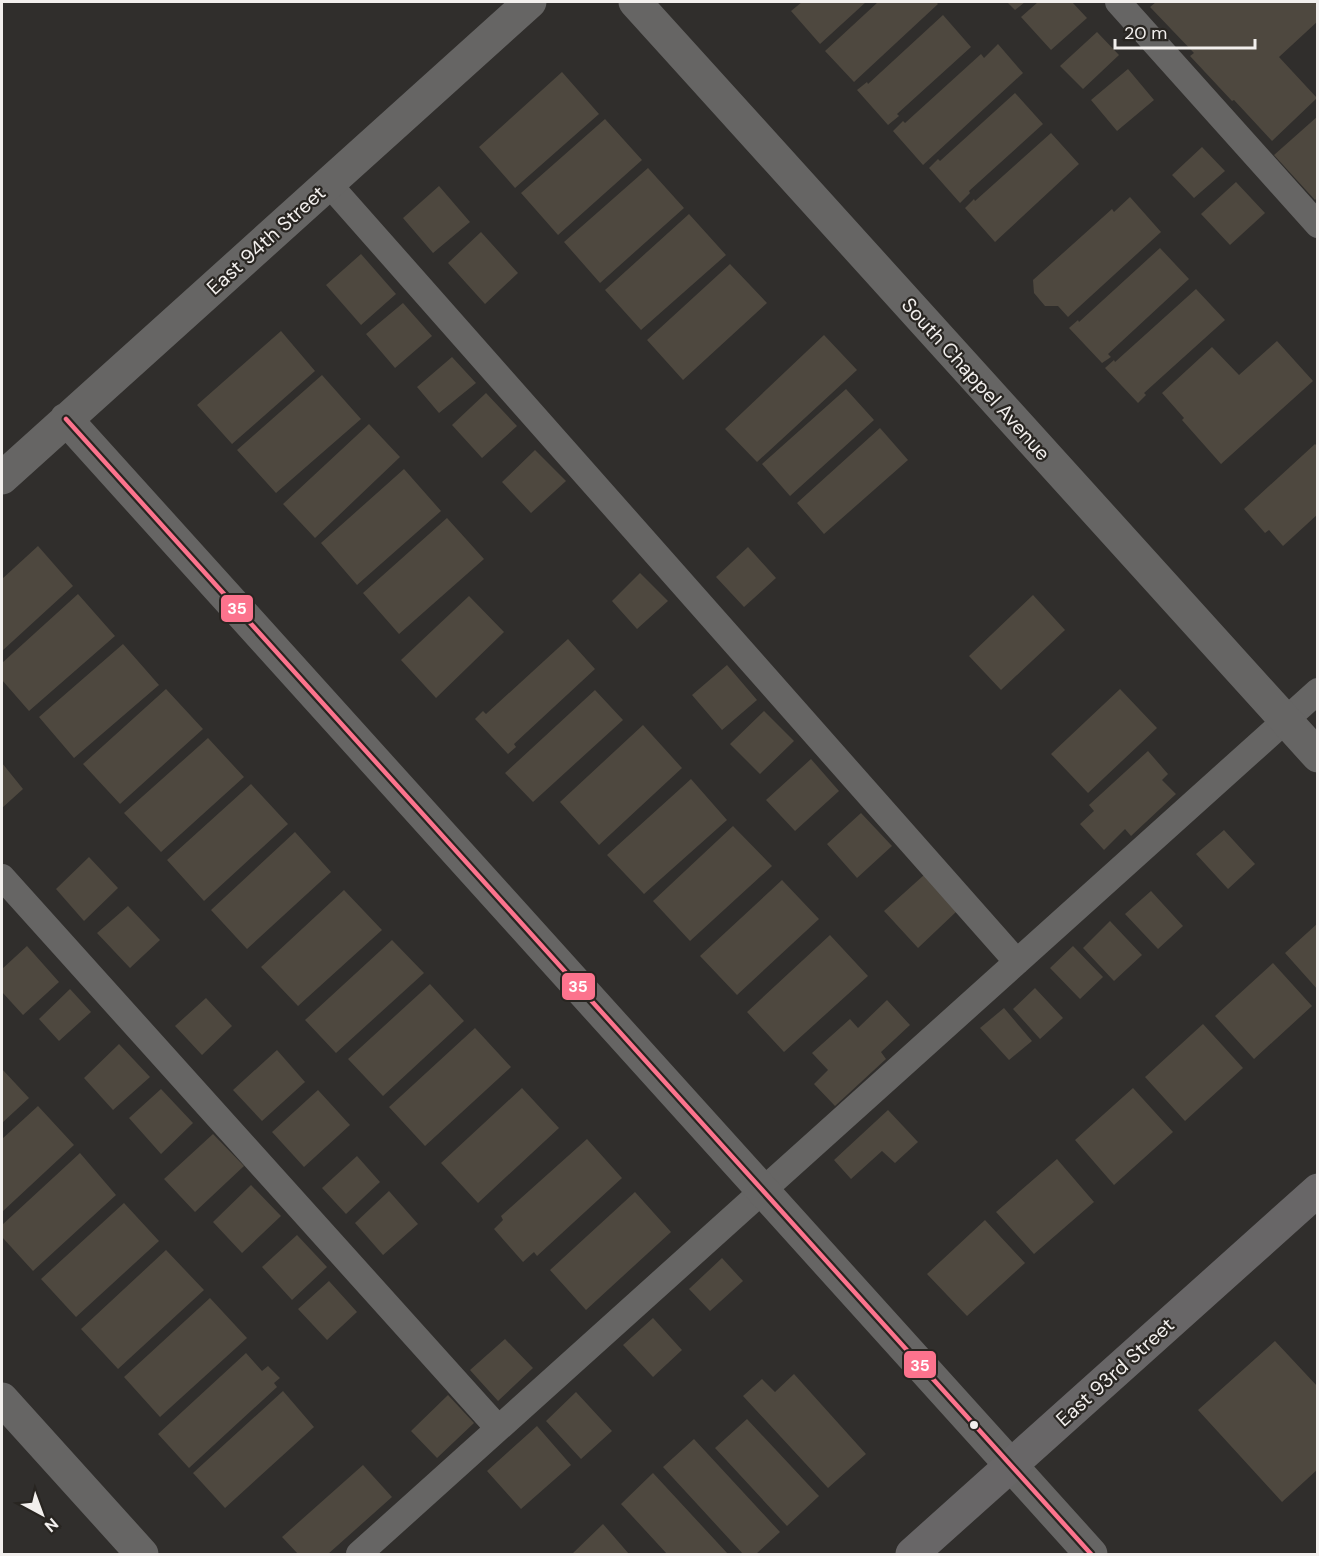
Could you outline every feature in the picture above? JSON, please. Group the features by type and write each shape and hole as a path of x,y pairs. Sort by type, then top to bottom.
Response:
{"street":[{"name":"East 94th Street","path":"2,478 530,2"},
{"name":"South Chappel Avenue","path":"635,2 1317,756"},
{"path":"66,420 1091,1554"},
{"name":"East 93rd Street","path":"912,1554 1317,1190"},
{"path":"2,1399 142,1554"}],"lane":[{"path":"1118,2 1317,225"},
{"path":"328,183 1017,962"},
{"path":"358,1554 1317,691"},
{"path":"2,877 498,1428"}],"building":[{"path":"802,2 866,2 820,44 791,11"},
{"path":"878,2 936,2 938,4 854,82 825,51"},
{"path":"1007,2 1025,2 1015,10"},
{"path":"1038,2 1072,2 1087,18 1051,50 1021,17"},
{"path":"1156,2 1318,2 1318,21 1279,57 1317,98 1272,141 1190,56 1194,53 1150,7"},
{"path":"943,15 971,47 897,114 899,116 888,125 857,90 867,82 868,84"},
{"path":"1097,32 1119,55 1083,89 1060,66"},
{"path":"998,44 1023,73 923,165 893,131 903,121 905,123 981,54 984,58"},
{"path":"1128,69 1154,100 1117,131 1091,100"},
{"path":"562,72 599,114 515,188 479,147"},
{"path":"1015,93 1043,124 969,191 970,193 960,203 929,168 938,159 940,161"},
{"path":"1318,116 1318,197 1315,200 1274,155"},
{"path":"605,119 642,160 558,235 521,193"},
{"path":"1051,133 1079,164 995,242 965,208"},
{"path":"1202,147 1225,171 1194,198 1172,175"},
{"path":"648,168 684,208 600,283 564,242"},
{"path":"1236,182 1265,213 1230,245 1201,214"},
{"path":"439,186 470,222 433,253 403,218"},
{"path":"1130,197 1161,232 1068,317 1058,306 1045,306 1034,293 1033,280 1112,209 1114,212"},
{"path":"689,214 726,255 641,330 605,290"},
{"path":"481,232 518,273 485,304 448,263"},
{"path":"1160,248 1189,279 1108,354 1111,357 1102,363 1069,328 1078,320 1079,322"},
{"path":"361,254 396,294 361,325 326,285"},
{"path":"730,264 767,303 683,380 647,340"},
{"path":"1196,289 1225,320 1144,393 1146,395 1138,403 1105,368 1114,360 1115,362"},
{"path":"403,303 432,336 395,368 366,334"},
{"path":"281,331 315,371 232,444 197,405"},
{"path":"824,335 857,370 757,462 725,429"},
{"path":"1277,341 1313,381 1221,464 1182,420 1184,418 1162,393 1212,347 1239,375"},
{"path":"452,357 476,383 439,413 417,387"},
{"path":"322,375 361,419 276,493 237,450"},
{"path":"846,389 874,420 790,496 762,464"},
{"path":"486,393 517,426 482,458 452,425"},
{"path":"369,424 400,457 315,538 283,504"},
{"path":"880,428 908,460 824,534 797,503"},
{"path":"1315,444 1318,447 1318,514 1283,546 1269,530 1265,533 1244,509"},
{"path":"535,450 566,481 531,513 502,482"},
{"path":"404,469 441,511 357,585 321,543"},
{"path":"447,518 484,559 399,634 363,593"},
{"path":"38,546 73,586 2,651 2,579"},
{"path":"748,547 776,578 744,607 716,577"},
{"path":"640,573 668,601 637,629 612,601"},
{"path":"78,594 115,636 29,711 2,680 2,663"},
{"path":"1033,595 1065,630 1001,690 969,656"},
{"path":"469,596 504,632 436,698 401,660"},
{"path":"568,639 595,669 514,744 516,747 508,754 475,719 483,711 486,714"},
{"path":"123,644 159,685 74,758 39,717"},
{"path":"727,665 757,700 722,730 692,695"},
{"path":"166,689 203,729 120,804 83,764"},
{"path":"1120,689 1157,728 1088,793 1051,754"},
{"path":"595,690 623,720 533,802 505,773"},
{"path":"764,711 794,741 760,774 730,744"},
{"path":"643,725 682,768 599,845 560,802"},
{"path":"208,738 244,777 161,852 124,813"},
{"path":"1148,751 1168,774 1162,780 1176,794 1131,836 1125,829 1104,850 1080,824 1094,811 1089,805"},
{"path":"811,759 839,791 795,831 766,800"},
{"path":"2,763 23,789 2,808"},
{"path":"691,779 727,820 644,894 607,855"},
{"path":"251,784 288,824 204,901 167,860"},
{"path":"861,813 892,846 857,878 827,844"},
{"path":"733,826 772,866 690,941 653,901"},
{"path":"1224,830 1255,864 1228,889 1196,854"},
{"path":"295,832 331,872 247,949 211,910"},
{"path":"89,857 118,888 84,921 56,889"},
{"path":"924,875 957,911 918,948 884,911"},
{"path":"782,880 819,919 737,995 700,956"},
{"path":"344,890 382,930 298,1006 261,967"},
{"path":"1151,891 1183,926 1158,949 1125,914"},
{"path":"128,906 160,940 130,968 97,933"},
{"path":"1110,921 1142,955 1114,981 1083,948"},
{"path":"1318,923 1318,990 1285,953"},
{"path":"830,935 868,976 784,1052 747,1012"},
{"path":"392,940 424,973 336,1053 305,1020"},
{"path":"27,946 59,982 23,1015 2,992 2,969"},
{"path":"1073,946 1103,977 1080,999 1050,968"},
{"path":"1273,963 1312,1006 1254,1059 1215,1016"},
{"path":"430,984 464,1021 383,1096 348,1059"},
{"path":"1035,988 1063,1018 1040,1039 1013,1009"},
{"path":"70,989 91,1012 59,1041 39,1019"},
{"path":"206,998 232,1026 202,1055 175,1026"},
{"path":"887,1000 910,1025 881,1052 886,1059 835,1106 814,1084 828,1070 812,1053 850,1019 858,1028"},
{"path":"1004,1008 1032,1041 1009,1060 980,1028"},
{"path":"1203,1024 1243,1068 1185,1121 1145,1077"},
{"path":"475,1028 511,1067 425,1146 389,1107"},
{"path":"119,1044 150,1077 113,1110 84,1078"},
{"path":"277,1050 305,1082 262,1121 233,1090"},
{"path":"2,1069 29,1098 2,1123"},
{"path":"522,1088 559,1128 478,1203 441,1163"},
{"path":"1133,1088 1173,1132 1114,1185 1075,1140"},
{"path":"161,1089 193,1123 161,1154 129,1118"},
{"path":"318,1090 350,1125 304,1167 272,1132"},
{"path":"38,1106 74,1145 2,1212 2,1139"},
{"path":"888,1110 918,1142 895,1163 882,1151 851,1179 834,1160"},
{"path":"213,1134 244,1166 195,1212 164,1179"},
{"path":"587,1139 622,1178 537,1256 534,1252 523,1262 494,1229 503,1220 501,1216"},
{"path":"80,1153 116,1195 33,1271 2,1237 2,1225"},
{"path":"357,1156 380,1182 346,1214 322,1188"},
{"path":"1057,1159 1094,1202 1034,1254 996,1212"},
{"path":"251,1185 281,1216 242,1253 213,1222"},
{"path":"389,1191 418,1224 383,1255 355,1223"},
{"path":"635,1192 671,1232 586,1310 550,1270"},
{"path":"124,1203 159,1241 76,1317 41,1279"},
{"path":"985,1220 1025,1263 967,1316 927,1274"},
{"path":"297,1235 327,1267 292,1300 262,1267"},
{"path":"166,1250 204,1290 118,1369 81,1329"},
{"path":"722,1258 743,1281 710,1311 689,1289"},
{"path":"329,1281 357,1312 327,1340 298,1309"},
{"path":"210,1298 247,1338 160,1417 124,1377"},
{"path":"653,1318 682,1350 653,1377 623,1345"},
{"path":"505,1339 533,1368 498,1401 470,1370"},
{"path":"1275,1341 1318,1387 1318,1469 1282,1502 1198,1410"},
{"path":"246,1353 262,1371 268,1366 280,1378 274,1383 277,1387 189,1468 158,1434"},
{"path":"794,1374 866,1454 828,1488 743,1396 762,1379 775,1392"},
{"path":"283,1391 314,1427 225,1508 193,1473"},
{"path":"576,1392 612,1431 581,1459 546,1421"},
{"path":"448,1395 474,1423 437,1458 411,1431"},
{"path":"747,1419 819,1496 787,1526 715,1448"},
{"path":"537,1426 571,1465 521,1509 487,1471"},
{"path":"694,1439 780,1532 756,1554 743,1554 663,1467"},
{"path":"363,1465 392,1497 328,1554 298,1554 282,1537"},
{"path":"653,1473 728,1554 667,1554 621,1504"},
{"path":"603,1524 629,1554 572,1554"}],"transit line":[{"name":"35","path":"66,419 1091,1554"}]}
